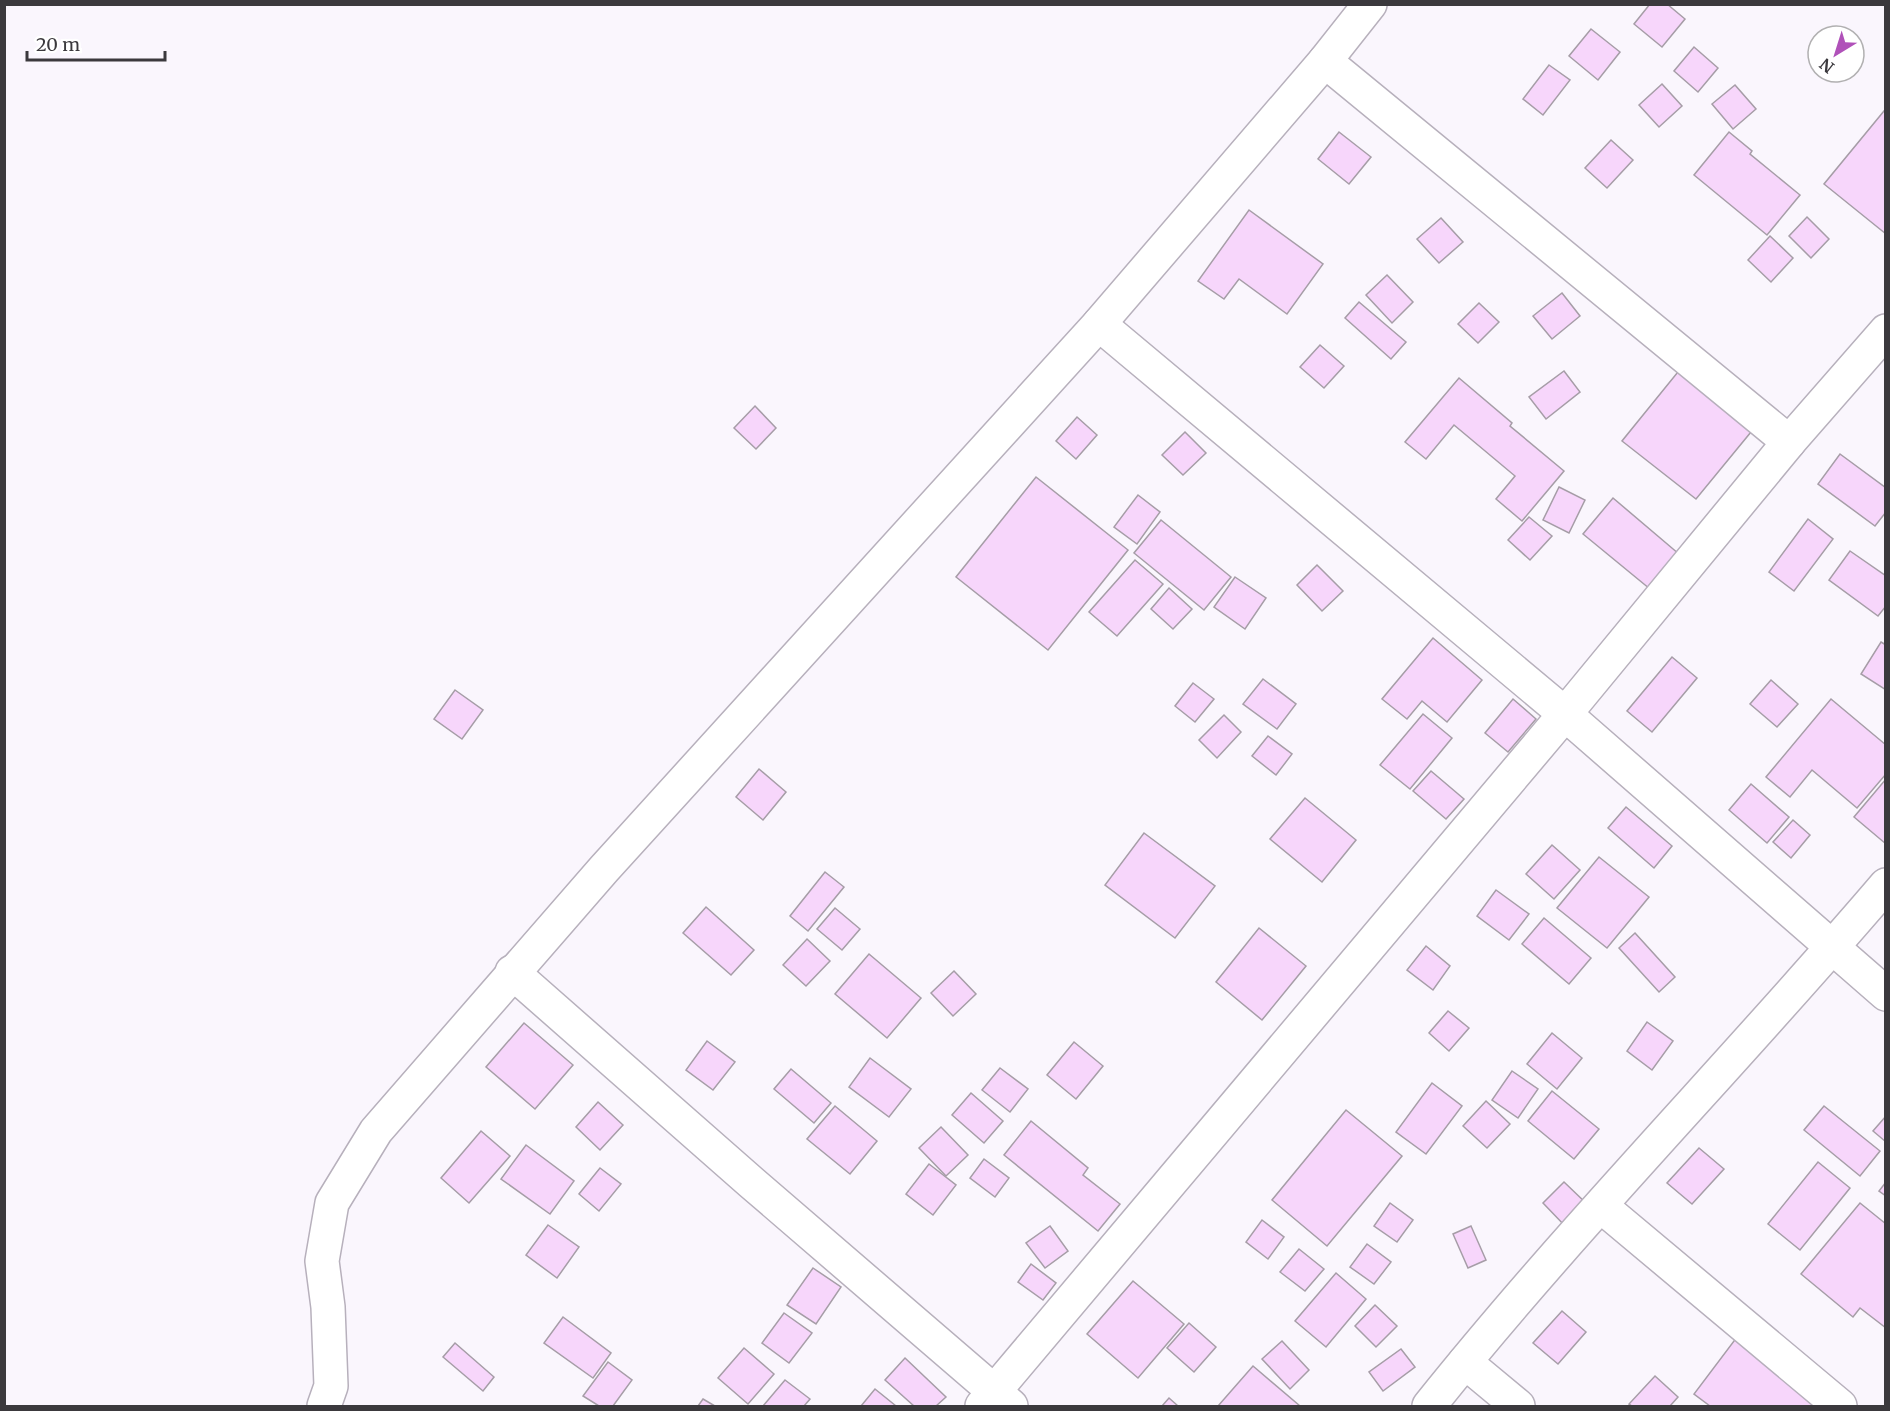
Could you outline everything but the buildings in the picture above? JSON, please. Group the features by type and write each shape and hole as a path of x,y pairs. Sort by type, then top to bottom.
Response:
{"street":[{"path":"324,1407 331,1386 328,1307 322,1261 332,1203 376,1131 512,972 612,860 1099,324 1325,61 1370,4"},
{"path":"1325,61 1789,442"},
{"path":"1099,324 1564,714 1886,994"},
{"path":"512,972 996,1402 1789,442 1886,332"},
{"path":"1429,1407 1465,1362 1601,1206 1886,885"},
{"path":"1601,1206 1840,1407"},
{"path":"1465,1362 1518,1407"}]}
